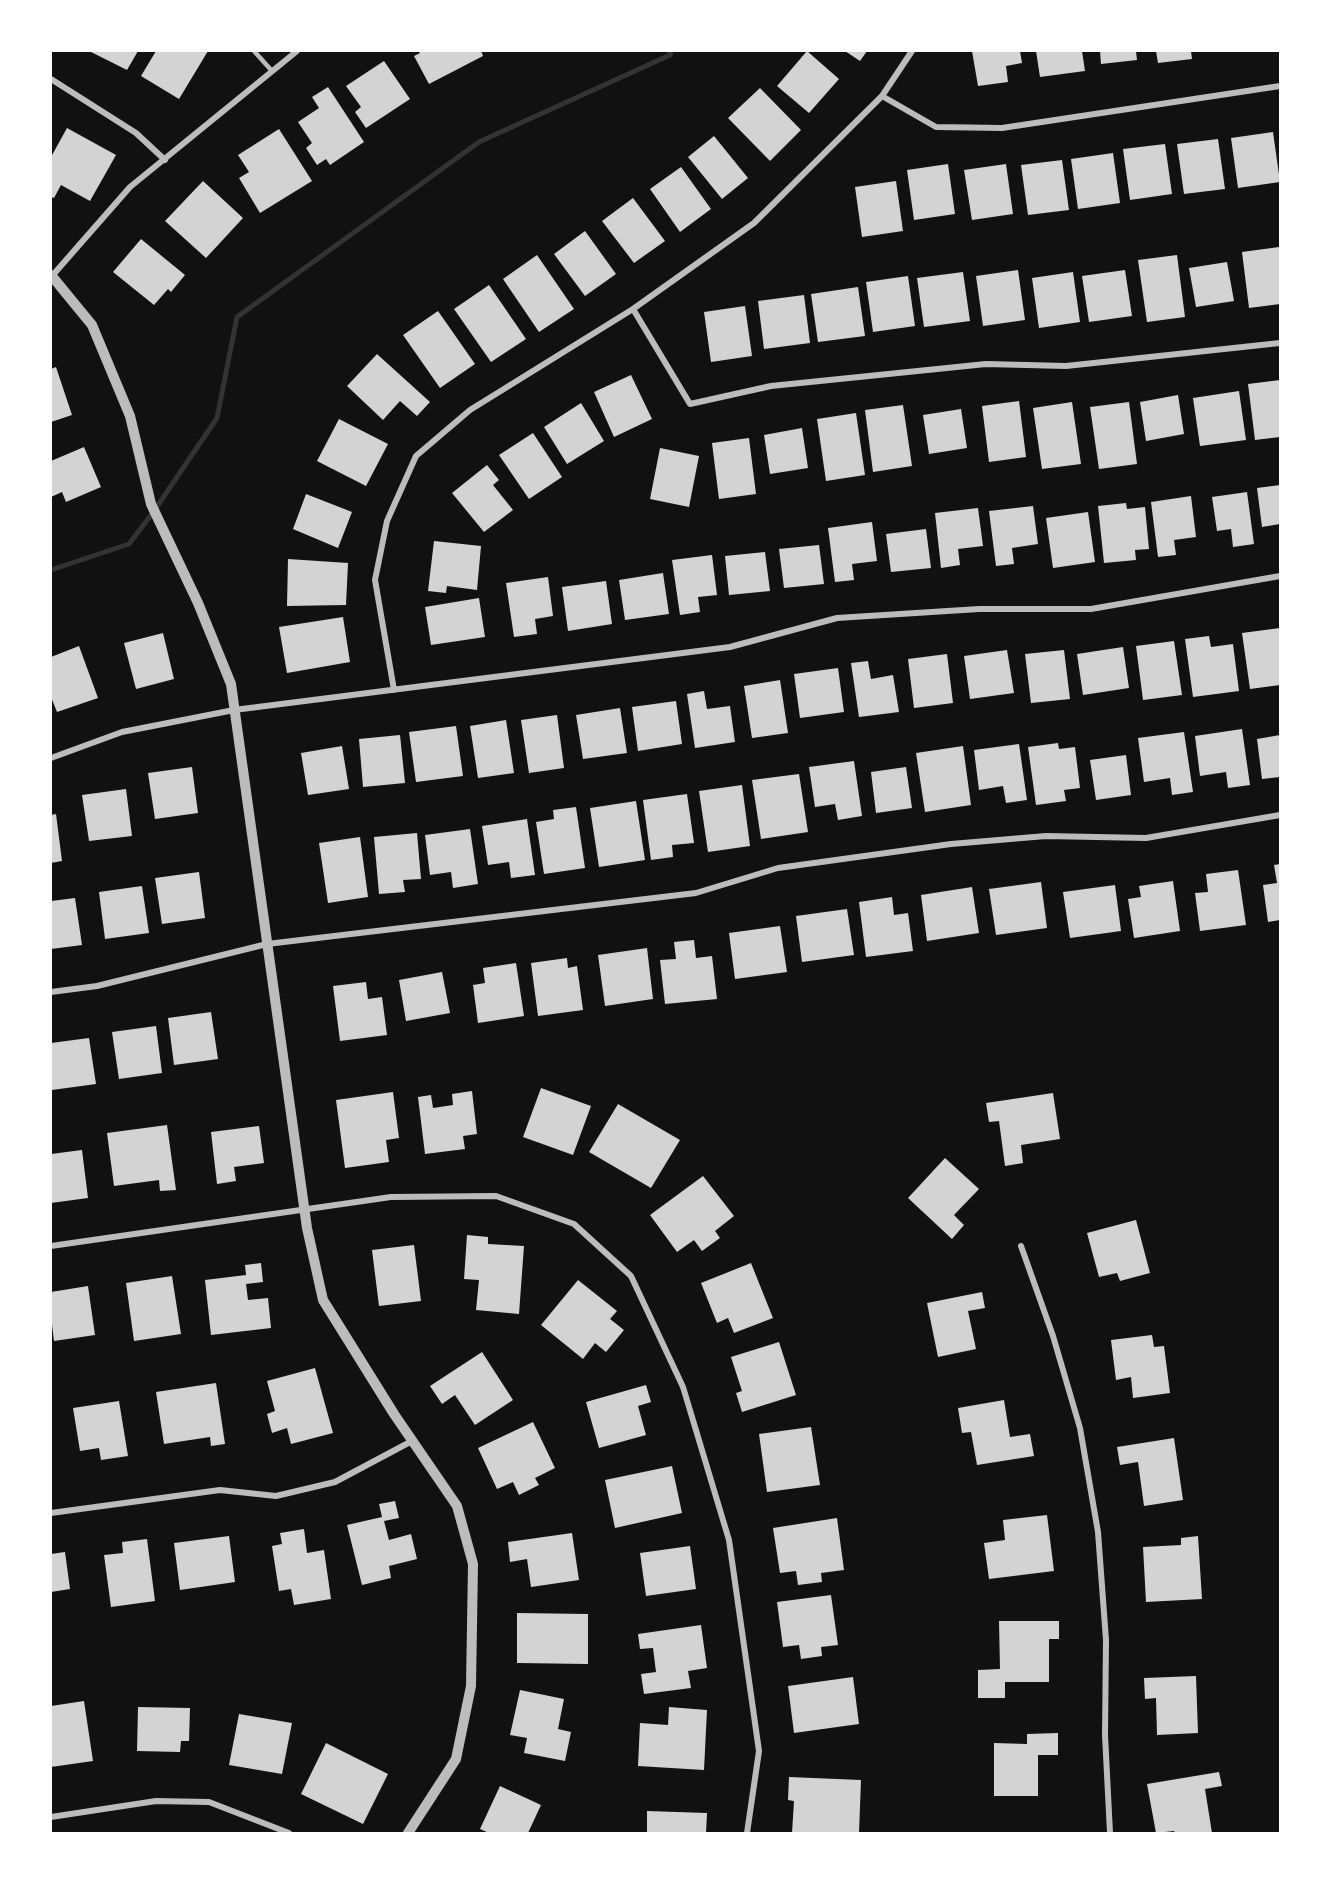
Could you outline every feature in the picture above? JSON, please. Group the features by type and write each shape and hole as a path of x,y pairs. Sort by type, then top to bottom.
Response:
{"street":[{"path":"297,51 130,188 51,275 92,325 130,416 151,504 198,603 231,684 304,1208 323,1300 412,1441 457,1506 473,1564 471,1686 456,1759 408,1833"},
{"path":"394,690 375,580 387,521 416,456 470,410 633,309 754,223 882,96 912,51"},
{"path":"51,79 136,133 165,160"},
{"path":"882,96 936,127 1002,128 1280,86"},
{"path":"633,309 690,404 782,385 986,364 1066,366 1280,343"},
{"path":"51,758 122,732 234,710 730,647 837,618 979,609 1091,609 1280,576"},
{"path":"51,992 97,986 267,944 696,893 778,868 951,844 1047,836 1146,838 1280,815"},
{"path":"51,1246 391,1197 496,1196 574,1224 631,1276 683,1387 729,1540 759,1751 747,1833"},
{"path":"1020,1246 1053,1336 1080,1428 1098,1532 1106,1640 1105,1735 1110,1833"},
{"path":"51,1513 220,1490 276,1496 334,1482 412,1441"},
{"path":"51,1817 156,1801 208,1802 289,1833"}],"lane":[{"path":"254,51 272,72"}],"building":[{"path":"89,51 138,51 127,70"},
{"path":"156,51 208,51 179,99 141,76"},
{"path":"419,51 481,51 483,56 429,84 414,56 420,53"},
{"path":"807,51 839,79 809,113 777,86"},
{"path":"845,51 867,51 860,61"},
{"path":"972,51 1020,51 1022,63 1006,66 1008,82 978,86"},
{"path":"1036,51 1082,51 1085,71 1040,77"},
{"path":"1100,51 1136,51 1137,60 1101,64"},
{"path":"1156,51 1191,51 1192,59 1158,63"},
{"path":"384,61 410,99 366,128 355,112 361,107 346,86"},
{"path":"328,87 364,142 330,165 326,159 317,165 306,148 312,143 298,122 319,108 312,97"},
{"path":"760,88 801,130 770,161 728,118"},
{"path":"67,128 116,155 90,201 61,185 54,198 51,197 51,157"},
{"path":"279,129 312,181 260,213 239,178 249,172 238,155"},
{"path":"1273,132 1280,182 1238,188 1231,138"},
{"path":"714,136 748,178 722,199 688,157"},
{"path":"1218,139 1225,189 1184,194 1177,144"},
{"path":"1165,144 1172,194 1130,200 1123,149"},
{"path":"1113,153 1120,203 1078,209 1071,159"},
{"path":"1062,160 1069,210 1028,215 1021,165"},
{"path":"948,164 955,214 914,220 907,170"},
{"path":"1006,164 1013,214 972,220 964,170"},
{"path":"681,167 711,209 680,232 650,189"},
{"path":"203,181 243,218 206,258 165,221"},
{"path":"896,181 903,231 862,237 855,187"},
{"path":"633,198 665,241 634,263 602,221"},
{"path":"585,231 616,274 585,296 554,254"},
{"path":"141,239 185,275 171,292 168,289 154,305 113,272"},
{"path":"1279,247 1280,304 1249,308 1242,252"},
{"path":"537,255 574,309 539,332 503,279"},
{"path":"1177,255 1185,317 1147,322 1138,260"},
{"path":"1227,262 1234,301 1196,307 1189,268"},
{"path":"1018,270 1025,320 983,326 976,276"},
{"path":"1125,270 1132,316 1089,322 1082,276"},
{"path":"963,272 970,321 924,327 917,278"},
{"path":"1073,272 1080,322 1039,328 1032,278"},
{"path":"908,276 915,326 873,332 866,282"},
{"path":"489,285 526,339 491,362 454,309"},
{"path":"858,287 865,336 818,342 811,294"},
{"path":"804,295 810,343 764,349 758,301"},
{"path":"745,306 752,356 711,362 704,312"},
{"path":"438,311 475,364 440,388 403,335"},
{"path":"377,354 430,402 417,416 400,401 383,420 347,386"},
{"path":"56,367 72,415 51,422 51,369"},
{"path":"631,375 652,419 614,437 594,392"},
{"path":"1280,380 1280,437 1255,440 1248,384"},
{"path":"1239,391 1246,440 1200,446 1193,398"},
{"path":"1178,395 1184,434 1146,441 1140,402"},
{"path":"1019,401 1026,457 989,462 982,406"},
{"path":"1072,402 1081,464 1042,469 1033,408"},
{"path":"1129,402 1137,464 1099,469 1090,407"},
{"path":"581,403 604,441 567,464 544,427"},
{"path":"903,405 912,466 873,472 865,410"},
{"path":"961,409 967,448 929,454 923,415"},
{"path":"856,413 865,475 826,481 817,419"},
{"path":"339,419 388,444 366,486 317,461"},
{"path":"802,428 808,468 770,474 764,435"},
{"path":"533,433 562,477 529,499 499,455"},
{"path":"749,438 756,494 719,499 712,443"},
{"path":"84,447 101,487 66,502 62,492 51,497 51,461"},
{"path":"660,448 699,456 689,507 650,499"},
{"path":"487,465 499,480 493,485 513,510 484,532 452,493"},
{"path":"1280,485 1280,524 1262,527 1257,488"},
{"path":"1247,492 1254,544 1233,547 1231,529 1217,531 1212,497"},
{"path":"306,494 352,512 338,548 293,529"},
{"path":"1191,496 1196,537 1174,540 1176,555 1158,557 1151,502"},
{"path":"1126,503 1127,509 1145,507 1149,549 1135,550 1136,560 1104,563 1098,506"},
{"path":"1033,506 1038,544 1012,548 1014,564 996,566 989,511"},
{"path":"978,508 983,546 958,549 960,565 941,568 935,513"},
{"path":"1088,512 1095,562 1053,568 1046,518"},
{"path":"872,522 877,561 852,564 854,580 835,582 828,528"},
{"path":"926,529 931,568 891,572 886,534"},
{"path":"434,541 481,546 477,590 447,586 446,593 428,591"},
{"path":"819,545 824,584 784,588 779,549"},
{"path":"765,552 770,591 729,595 725,556"},
{"path":"712,555 717,595 698,597 700,612 680,615 672,560"},
{"path":"288,559 348,563 346,605 287,606"},
{"path":"663,573 669,614 625,620 619,580"},
{"path":"548,577 553,616 535,619 537,634 514,637 506,583"},
{"path":"606,581 612,624 568,631 562,587"},
{"path":"479,598 485,637 431,645 425,607"},
{"path":"343,617 350,662 287,673 279,627"},
{"path":"1280,628 1280,685 1250,689 1242,633"},
{"path":"163,633 174,679 136,689 124,643"},
{"path":"1209,636 1211,647 1233,644 1239,691 1193,697 1185,639"},
{"path":"1174,641 1182,695 1143,700 1136,646"},
{"path":"79,646 98,698 57,712 51,697 51,657"},
{"path":"1123,647 1129,688 1083,695 1077,654"},
{"path":"1007,650 1014,693 970,699 964,656"},
{"path":"1064,650 1070,699 1031,703 1025,654"},
{"path":"947,654 953,703 914,708 908,659"},
{"path":"868,661 871,679 893,675 899,712 859,717 851,663"},
{"path":"838,668 844,712 800,718 794,674"},
{"path":"780,680 788,733 752,738 744,686"},
{"path":"704,691 707,709 730,706 735,742 695,748 687,694"},
{"path":"676,701 682,744 638,751 632,707"},
{"path":"620,708 627,753 583,759 576,715"},
{"path":"557,715 564,768 529,773 521,720"},
{"path":"506,720 514,773 478,778 470,726"},
{"path":"456,726 463,776 416,782 409,732"},
{"path":"1242,729 1250,785 1228,788 1226,772 1200,776 1195,736"},
{"path":"1184,732 1193,792 1172,795 1170,778 1144,782 1138,738"},
{"path":"400,735 405,783 363,787 359,739"},
{"path":"1280,735 1280,777 1262,779 1257,739"},
{"path":"1058,743 1059,749 1075,747 1080,788 1064,790 1066,801 1036,805 1028,747"},
{"path":"1019,744 1027,800 1006,803 1003,786 979,790 974,750"},
{"path":"342,746 349,789 308,795 301,753"},
{"path":"963,746 971,805 925,812 916,753"},
{"path":"1126,755 1131,795 1096,800 1090,760"},
{"path":"854,761 862,816 838,820 835,804 815,807 809,767"},
{"path":"192,767 198,813 155,819 148,773"},
{"path":"906,767 912,808 876,813 871,772"},
{"path":"799,774 808,832 761,839 752,780"},
{"path":"742,785 750,846 708,852 699,791"},
{"path":"126,789 132,836 89,841 82,795"},
{"path":"687,794 694,843 672,845 673,857 651,860 643,800"},
{"path":"636,801 645,860 599,867 590,808"},
{"path":"576,807 585,868 544,874 536,822 554,819 553,810"},
{"path":"56,814 62,861 51,863 51,815"},
{"path":"527,819 535,875 511,878 509,862 488,865 482,826"},
{"path":"470,829 478,884 453,888 451,872 430,875 425,835"},
{"path":"417,833 421,879 403,880 405,892 379,894 374,837"},
{"path":"360,837 368,897 328,903 319,843"},
{"path":"1280,864 1280,920 1268,922 1263,885 1277,883 1274,865"},
{"path":"1238,870 1246,925 1200,931 1195,893 1208,892 1206,874"},
{"path":"199,872 205,918 162,924 155,878"},
{"path":"1173,881 1180,931 1134,938 1128,899 1141,897 1139,886"},
{"path":"1041,882 1047,928 996,935 989,889"},
{"path":"1115,885 1121,931 1070,938 1063,892"},
{"path":"142,886 149,933 105,939 99,892"},
{"path":"972,887 979,933 927,941 921,895"},
{"path":"892,897 894,915 908,913 913,951 866,957 859,902"},
{"path":"75,898 82,945 51,949 51,901"},
{"path":"847,909 854,955 802,962 796,916"},
{"path":"780,926 787,972 735,979 729,933"},
{"path":"694,940 696,958 712,956 717,999 665,1004 660,960 676,959 674,942"},
{"path":"647,948 653,999 605,1006 598,955"},
{"path":"567,958 568,968 577,966 583,1010 538,1016 531,963"},
{"path":"516,963 524,1016 478,1023 473,985 485,983 483,968"},
{"path":"442,972 450,1013 406,1021 399,980"},
{"path":"366,982 368,999 382,997 387,1035 340,1041 333,986"},
{"path":"211,1012 218,1059 174,1065 168,1018"},
{"path":"156,1026 162,1073 119,1079 112,1032"},
{"path":"89,1038 96,1084 52,1090 51,1043"},
{"path":"541,1088 591,1106 573,1155 523,1137"},
{"path":"472,1091 477,1134 463,1136 465,1149 425,1154 418,1097 431,1095 433,1108 453,1105 452,1094"},
{"path":"393,1092 399,1138 386,1140 389,1162 345,1168 336,1100"},
{"path":"1053,1093 1060,1139 1021,1145 1023,1163 1005,1166 999,1121 989,1122 986,1103"},
{"path":"618,1104 680,1140 651,1188 589,1152"},
{"path":"167,1125 176,1190 160,1191 159,1180 114,1186 107,1133"},
{"path":"259,1126 264,1163 234,1167 236,1181 217,1184 211,1132"},
{"path":"82,1150 88,1198 51,1203 51,1154"},
{"path":"945,1158 979,1189 954,1215 964,1225 952,1239 908,1198"},
{"path":"703,1176 734,1216 715,1231 720,1238 702,1251 694,1240 677,1252 650,1215"},
{"path":"1136,1220 1150,1273 1120,1281 1117,1273 1099,1277 1087,1233"},
{"path":"467,1235 488,1237 488,1244 524,1246 519,1314 476,1310 479,1280 464,1279"},
{"path":"414,1245 421,1301 379,1306 372,1250"},
{"path":"261,1263 263,1282 246,1284 248,1300 268,1298 271,1328 211,1335 205,1280 246,1275 245,1265"},
{"path":"751,1263 773,1318 734,1333 728,1318 717,1323 701,1283"},
{"path":"172,1276 181,1334 134,1341 126,1283"},
{"path":"578,1280 617,1311 610,1319 624,1330 606,1352 595,1343 583,1359 541,1325"},
{"path":"88,1286 95,1335 54,1341 51,1292"},
{"path":"982,1292 985,1308 968,1311 976,1349 938,1357 927,1303"},
{"path":"1152,1335 1154,1347 1164,1346 1170,1393 1133,1398 1131,1377 1116,1380 1111,1340"},
{"path":"779,1342 796,1395 742,1412 736,1393 742,1391 731,1357"},
{"path":"482,1352 513,1400 475,1425 455,1395 442,1404 430,1386"},
{"path":"315,1368 333,1433 291,1444 287,1428 272,1433 267,1414 275,1411 267,1381"},
{"path":"216,1383 225,1444 211,1446 210,1437 164,1444 156,1392"},
{"path":"646,1385 651,1402 638,1406 646,1435 599,1448 586,1402"},
{"path":"1004,1400 1010,1437 1030,1434 1034,1456 977,1465 971,1432 962,1433 958,1408"},
{"path":"119,1401 128,1456 101,1460 99,1448 80,1451 73,1408"},
{"path":"533,1422 555,1468 535,1478 539,1485 519,1495 513,1482 497,1489 478,1448"},
{"path":"811,1427 820,1485 767,1492 759,1434"},
{"path":"1174,1438 1183,1500 1144,1506 1138,1462 1120,1465 1117,1447"},
{"path":"672,1466 682,1513 615,1528 605,1480"},
{"path":"395,1501 399,1518 384,1521 389,1540 411,1534 417,1559 389,1566 391,1578 362,1585 347,1525 382,1517 379,1504"},
{"path":"1047,1515 1054,1571 989,1579 984,1543 1005,1540 1003,1520"},
{"path":"837,1518 844,1570 821,1573 822,1582 798,1585 796,1571 780,1573 773,1528"},
{"path":"304,1529 307,1553 324,1550 331,1599 294,1605 291,1589 279,1591 272,1546 282,1544 280,1533"},
{"path":"572,1533 579,1580 531,1587 527,1559 510,1562 508,1542"},
{"path":"229,1536 235,1582 180,1590 174,1543"},
{"path":"1198,1536 1202,1599 1146,1602 1143,1547 1181,1545 1181,1538"},
{"path":"147,1539 155,1601 111,1607 104,1555 123,1553 122,1542"},
{"path":"690,1546 696,1589 646,1596 640,1553"},
{"path":"65,1552 70,1589 51,1592 51,1554"},
{"path":"831,1595 838,1645 821,1647 822,1656 801,1659 799,1645 783,1647 777,1602"},
{"path":"517,1613 588,1614 588,1664 517,1663"},
{"path":"999,1621 1059,1621 1059,1639 1049,1639 1049,1682 1005,1682 1005,1698 978,1698 978,1670 1000,1669"},
{"path":"701,1625 707,1668 688,1671 691,1688 644,1694 641,1674 656,1672 653,1648 640,1649 638,1634"},
{"path":"1196,1676 1198,1733 1157,1735 1156,1698 1145,1699 1144,1678"},
{"path":"853,1677 859,1724 794,1733 788,1686"},
{"path":"520,1690 564,1699 558,1729 571,1732 565,1761 524,1753 527,1738 510,1735"},
{"path":"84,1701 93,1761 51,1767 51,1706"},
{"path":"138,1707 190,1708 189,1741 181,1741 180,1752 137,1751"},
{"path":"669,1707 707,1710 704,1770 638,1766 640,1723 668,1725"},
{"path":"239,1714 292,1723 282,1774 229,1765"},
{"path":"1058,1733 1058,1755 1038,1755 1038,1796 994,1796 994,1743 1027,1744 1027,1734"},
{"path":"326,1743 388,1774 363,1824 301,1794"},
{"path":"1219,1772 1222,1786 1205,1789 1212,1833 1175,1833 1174,1831 1156,1833 1147,1784"},
{"path":"789,1777 861,1780 859,1833 792,1833 794,1801 788,1800"},
{"path":"500,1786 541,1805 528,1833 489,1833 480,1829"},
{"path":"647,1811 707,1813 706,1833 647,1833"}],"waterway":[{"path":"51,570 129,544 154,511 217,418 237,317 479,142 670,55 671,51"}]}
